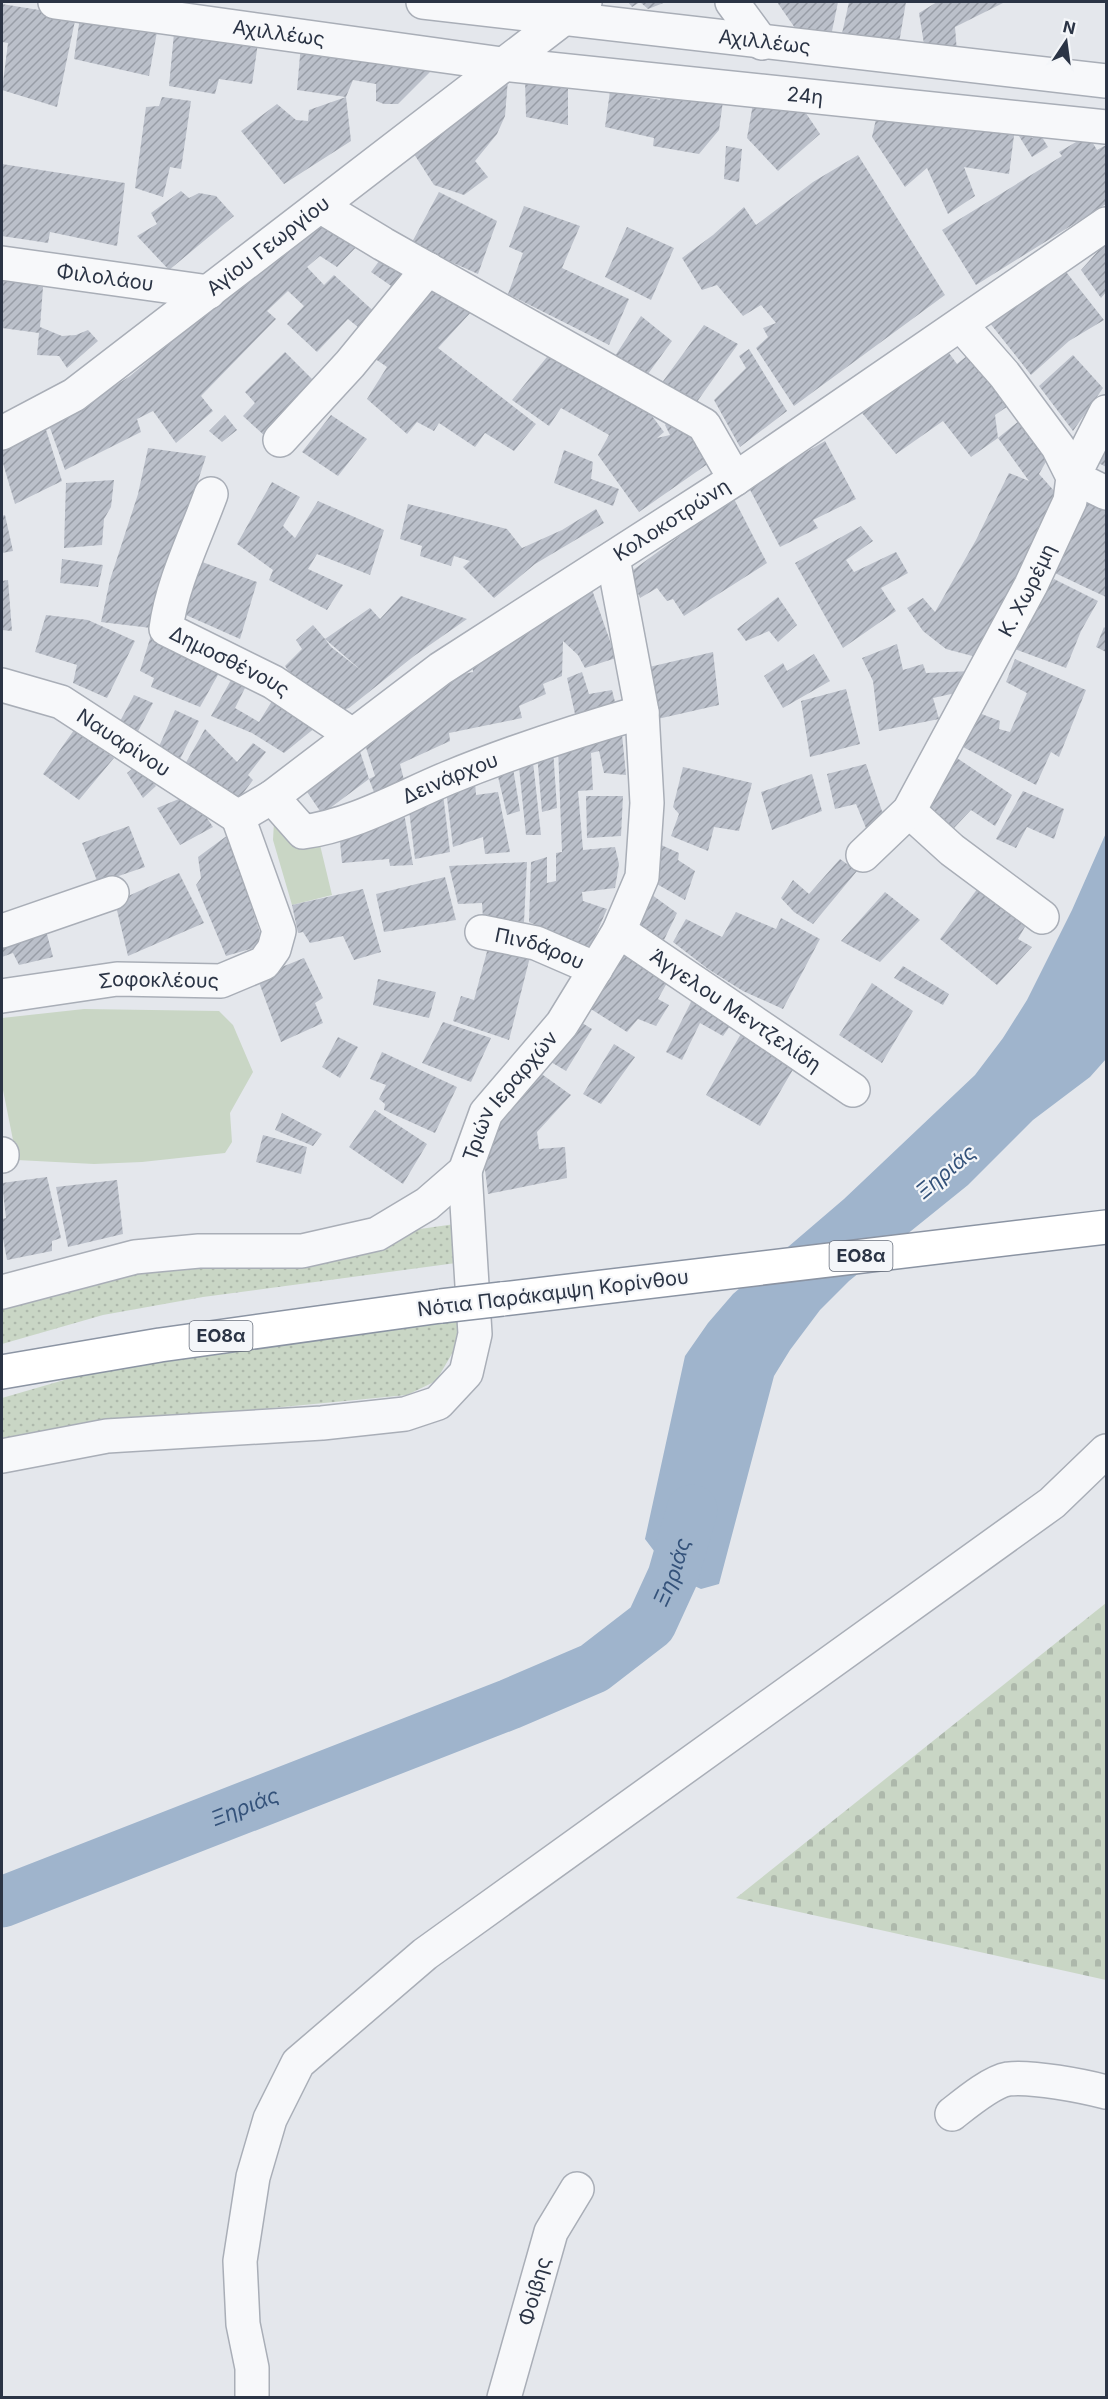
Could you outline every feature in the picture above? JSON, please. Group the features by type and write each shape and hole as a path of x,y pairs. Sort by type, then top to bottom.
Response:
{"highway":[{"name":"Νότια Παράκαμψη Κορίνθου","path":"2,1372 160,1345 441,1306 1107,1227"}],"street":[{"name":"Αχιλλέως","path":"55,2 513,56"},
{"name":"Αχιλλέως","path":"423,2 574,10 762,43 1107,81"},
{"path":"732,2 762,43"},
{"name":"Αγίου Γεωργίου","path":"2,433 74,395 574,10"},
{"name":"24η","path":"513,56 1107,127"},
{"path":"320,206 704,425 735,479"},
{"name":"Κολοκοτρώνη","path":"238,817 272,797 440,669 735,479 1107,224"},
{"name":"Φιλολάου","path":"2,262 209,292"},
{"path":"280,440 350,364 428,269"},
{"path":"961,325 1004,374 1058,447 1073,477 1107,494"},
{"name":"Κ. Χωρέμη","path":"863,855 909,811 1031,585 1070,501 1073,477 1107,412"},
{"name":"Δημοσθένους","path":"211,494 168,614 166,630 220,654 273,682 352,735"},
{"name":"Τριών Ιεραρχών","path":"2,1292 135,1257 199,1251 302,1251 377,1234 426,1204 465,1171 486,1113 562,1024 619,931 642,877 647,803 642,712 614,558"},
{"name":"Ναυαρίνου","path":"2,685 61,702 238,817"},
{"name":"Δεινάρχου","path":"272,797 303,832 332,828 448,778 540,743 642,712"},
{"path":"909,811 952,850 1042,917"},
{"name":"Σοφοκλέους","path":"2,996 117,979 221,981 264,963 274,949 279,931 238,817"},
{"path":"2,931 112,893"},
{"name":"Άγγελου Μεντζελίδη","path":"619,931 853,1090"},
{"name":"Πινδάρου","path":"482,932 536,943 596,969"},
{"path":"2,1456 107,1436 322,1423 405,1414 438,1403 466,1373 475,1334 465,1171"},
{"path":"252,2397 252,2368 243,2324 240,2261 258,2158 270,2119 298,2063 425,1954 1052,1503 1107,1451"},
{"path":"952,2114 976,2096 1007,2079 1065,2084 1107,2092"},
{"name":"Φοίβης","path":"504,2397 551,2232 577,2189"}],"green space":[{"path":"274,822 320,845 332,895 292,905 273,840"},
{"path":"84,1009 219,1011 233,1025 253,1072 230,1113 232,1142 225,1153 142,1162 94,1164 17,1160 2,1085 2,1018"},
{"path":"455,1224 456,1263 203,1297 103,1315 2,1344 2,1303 113,1273"},
{"path":"460,1320 453,1352 436,1381 407,1395 179,1417 2,1443 2,1398 71,1378 272,1339"},
{"path":"1106,1603 1106,1980 736,1898"}],"water":[{"path":"1106,833 1106,1059 1090,1077 1033,1120 968,1185 849,1281 820,1310 774,1376 719,1584 701,1589 673,1576 645,1539 685,1356 708,1323 733,1294 844,1199 975,1075 1003,1038 1027,1000 1072,910"}],"building":[{"path":"628,2 640,2 632,7"},
{"path":"640,2 666,2 648,9"},
{"path":"777,2 838,2 831,36 795,28"},
{"path":"849,2 906,2 898,49 841,38"},
{"path":"937,2 1005,2 955,27 957,52 924,44 919,13"},
{"path":"2,4 76,16 57,107 2,90 8,43 2,42"},
{"path":"80,17 157,32 149,76 74,59"},
{"path":"174,33 258,43 252,84 219,79 215,94 169,86"},
{"path":"301,44 435,67 398,104 384,104 376,101 376,84 353,80 346,97 297,90"},
{"path":"508,79 505,116 497,134 475,161 488,177 464,195 434,185 414,154"},
{"path":"525,79 568,84 568,125 526,117"},
{"path":"661,85 724,94 719,130 699,154 653,146 654,138 605,127 610,91 660,100"},
{"path":"755,92 795,97 820,134 778,171 747,138"},
{"path":"162,97 191,101 181,169 170,167 163,197 135,188 146,107 159,106"},
{"path":"346,97 351,141 284,184 241,131 277,104 296,120 308,121 309,110"},
{"path":"878,110 1015,128 1009,174 964,167 975,196 948,214 927,168 905,187 872,137"},
{"path":"1027,131 1032,138 1040,134 1048,147 1032,157 1019,136"},
{"path":"1088,135 1097,150 1106,145 1106,204 976,285 942,230 1062,156 1059,152"},
{"path":"726,146 742,149 739,182 724,179"},
{"path":"858,155 945,295 794,406 756,348 768,337 763,328 776,323 761,305 743,316 717,285 702,290 682,258 713,235 744,207 756,225 813,182"},
{"path":"2,164 125,183 117,246 50,232 48,243 2,236"},
{"path":"181,191 189,198 199,193 216,196 234,216 169,270 137,236 157,224 151,213"},
{"path":"439,192 497,221 478,274 411,244"},
{"path":"524,206 580,226 562,268 629,299 609,345 508,294 523,253 509,247"},
{"path":"323,216 362,241 337,267 320,256 307,267 324,285 334,275 380,317 363,331 348,319 317,352 287,324 304,306 288,291 267,311 276,319 201,396 213,411 176,443 153,411 137,419 141,432 65,470 50,428 130,376"},
{"path":"627,227 674,248 651,300 605,277"},
{"path":"1106,242 1106,292 1101,298 1081,270"},
{"path":"385,253 415,274 400,292 371,272"},
{"path":"1063,268 1104,320 1069,341 1031,375 989,322"},
{"path":"2,279 43,287 40,327 62,336 76,335 88,330 98,341 67,368 59,356 37,355 39,333 2,328"},
{"path":"426,283 473,310 438,348 536,424 514,451 485,433 475,447 439,423 434,431 417,422 407,434 367,399 387,367 368,354"},
{"path":"641,316 672,341 645,378 615,356"},
{"path":"704,325 738,344 694,406 661,384"},
{"path":"749,349 787,411 740,447 714,400 746,368 739,356"},
{"path":"946,349 957,364 973,351 1014,402 995,415 998,438 971,457 943,421 896,454 862,413"},
{"path":"285,352 320,387 268,439 243,416 255,403 245,392"},
{"path":"551,352 637,396 664,432 657,438 670,435 665,425 674,417 688,430 709,463 639,512 598,455 609,435 561,408 549,426 512,400"},
{"path":"1073,355 1103,388 1073,431 1039,386"},
{"path":"225,415 237,430 222,442 209,431"},
{"path":"331,415 367,439 338,476 302,452"},
{"path":"1024,417 1051,453 1039,474 1056,493 980,658 946,649 923,631 907,608 923,598 935,612 976,540 1009,473 1029,481 998,438"},
{"path":"43,420 62,481 15,504 2,460 2,441"},
{"path":"1106,433 1106,467 1093,460"},
{"path":"825,441 856,499 813,520 818,528 780,547 748,486"},
{"path":"148,448 206,456 151,628 101,622 110,580 138,494"},
{"path":"564,450 593,462 591,479 619,489 613,506 554,483"},
{"path":"114,480 111,507 104,519 102,545 64,548 66,483"},
{"path":"272,482 300,497 283,526 295,538 318,501 384,530 370,575 317,554 308,569 343,585 327,610 269,580 273,570 237,544"},
{"path":"1091,495 1106,503 1106,597 1055,573"},
{"path":"733,497 767,563 684,616 673,599 667,601 657,588 640,598 629,573"},
{"path":"408,504 507,529 522,548 562,530 596,509 604,523 535,564 494,598 463,567 470,561 454,556 451,566 420,556 422,546 400,539"},
{"path":"5,515 13,551 2,553 2,516"},
{"path":"861,526 873,541 846,560 854,572 896,552 908,573 881,588 896,611 843,648 795,563"},
{"path":"62,559 103,565 98,587 60,583"},
{"path":"194,559 257,582 240,639 177,611"},
{"path":"1054,579 1098,601 1081,631 1066,668 1012,648"},
{"path":"8,580 12,631 2,630 2,581"},
{"path":"590,584 616,658 585,668 578,655 563,641 562,676 543,684 546,694 519,706 522,718 449,733 450,741 400,764 406,788 377,800 369,779 375,776 363,738 440,679 473,672 472,656"},
{"path":"401,596 467,619 414,656 349,708 339,711 302,691 285,666 302,649 296,640 313,625 325,639 370,608 380,619","holes":["325,639 362,671 331,647"]},
{"path":"778,597 797,625 778,642 769,631 746,641 737,629"},
{"path":"46,615 88,620 135,641 107,698 73,683 77,665 35,652"},
{"path":"1104,627 1106,629 1106,652 1096,647"},
{"path":"152,632 224,664 200,707 151,687 154,678 140,671"},
{"path":"897,644 903,670 923,664 926,673 972,671 965,691 933,698 939,719 879,731 873,681 862,658"},
{"path":"713,652 719,705 653,720 645,668"},
{"path":"814,654 830,681 783,708 764,676 783,663 787,671"},
{"path":"1015,659 1086,690 1059,757 1051,752 1036,785 961,746 979,713 1000,721 999,729 1010,732 1027,693 1006,682"},
{"path":"582,672 589,694 612,690 616,706 575,714 567,678"},
{"path":"231,680 245,688 235,708 259,722 272,701 321,723 284,753 252,733 211,716"},
{"path":"846,689 860,744 810,757 801,701"},
{"path":"134,695 153,703 135,737 117,727"},
{"path":"175,710 199,721 179,761 157,751"},
{"path":"621,724 626,775 604,773 599,751 591,753 593,790 578,791 583,850 615,847 619,864 615,888 582,892 583,901 607,909 590,948 529,922 531,862 547,857 547,883 556,881 556,853 562,852 558,747"},
{"path":"205,729 237,762 253,743 266,752 248,775 253,780 238,800 184,766"},
{"path":"74,730 114,758 79,800 43,774"},
{"path":"357,742 369,779 322,814 301,783"},
{"path":"553,749 557,808 542,812 537,754"},
{"path":"532,753 541,835 526,835 518,758"},
{"path":"951,754 1012,795 995,826 971,810 954,828 919,803"},
{"path":"512,762 520,811 507,815 496,768"},
{"path":"138,764 156,786 143,798 127,773"},
{"path":"866,764 884,817 866,828 856,804 835,809 827,774"},
{"path":"683,767 752,783 739,831 714,827 708,851 671,836 679,814 673,807"},
{"path":"812,774 822,811 772,830 761,792"},
{"path":"475,782 476,795 498,792 510,852 485,854 483,837 453,847 446,790"},
{"path":"1023,791 1064,809 1054,839 1027,827 1016,848 996,839"},
{"path":"191,794 213,827 180,845 157,808"},
{"path":"443,794 450,852 415,859 408,802"},
{"path":"586,796 623,796 621,836 587,838"},
{"path":"403,807 413,865 390,866 389,859 342,863 339,831"},
{"path":"129,826 145,867 98,883 82,843"},
{"path":"228,835 264,945 226,956 196,885 201,878 198,857"},
{"path":"659,844 679,853 678,860 695,871 685,900 648,879"},
{"path":"840,859 857,871 813,924 794,912 781,898 793,880 809,894"},
{"path":"527,862 524,922 483,918 482,903 458,904 449,866"},
{"path":"179,873 204,923 128,956 115,902"},
{"path":"445,877 456,920 384,932 376,894"},
{"path":"978,888 1026,925 1018,939 1032,947 997,985 940,939"},
{"path":"363,889 381,952 354,960 343,936 310,943 303,932 298,933 292,905"},
{"path":"648,892 677,913 664,940 634,920"},
{"path":"885,892 920,920 880,962 841,941"},
{"path":"736,912 776,929 781,918 820,939 783,1009 743,991 708,969 673,942 686,919 722,937"},
{"path":"44,923 53,957 19,965 13,953 2,957 2,939"},
{"path":"622,942 672,974 658,999 669,1005 656,1026 638,1019 627,1032 583,1004"},
{"path":"489,944 531,953 509,1040 453,1021 461,996 474,1000"},
{"path":"304,958 323,998 315,1003 323,1023 281,1042 257,977"},
{"path":"903,966 949,994 943,1005 894,978"},
{"path":"378,979 436,992 429,1018 373,1005"},
{"path":"872,983 913,1011 882,1063 839,1035"},
{"path":"694,996 735,1019 723,1036 700,1023 682,1060 666,1052"},
{"path":"574,1018 592,1029 566,1071 546,1059"},
{"path":"443,1022 491,1038 471,1082 422,1063"},
{"path":"746,1025 798,1061 760,1126 706,1095"},
{"path":"338,1037 358,1047 340,1078 322,1067"},
{"path":"614,1044 635,1057 601,1104 583,1094"},
{"path":"382,1052 457,1087 435,1133 384,1110 385,1104 379,1099 386,1085 370,1079"},
{"path":"536,1070 571,1095 537,1132 539,1149 565,1147 567,1178 488,1194 482,1145"},
{"path":"375,1110 427,1144 403,1184 349,1147"},
{"path":"282,1113 322,1134 313,1146 275,1130"},
{"path":"263,1135 307,1147 301,1174 256,1162"},
{"path":"47,1177 61,1238 52,1241 52,1251 7,1260 2,1233 2,1219 6,1218 2,1183"},
{"path":"117,1180 123,1234 68,1247 56,1187"}],"waterway":[{"name":"Ξηριάς","path":"2,1902 510,1704 594,1668 651,1624 673,1576 692,1510"}]}
